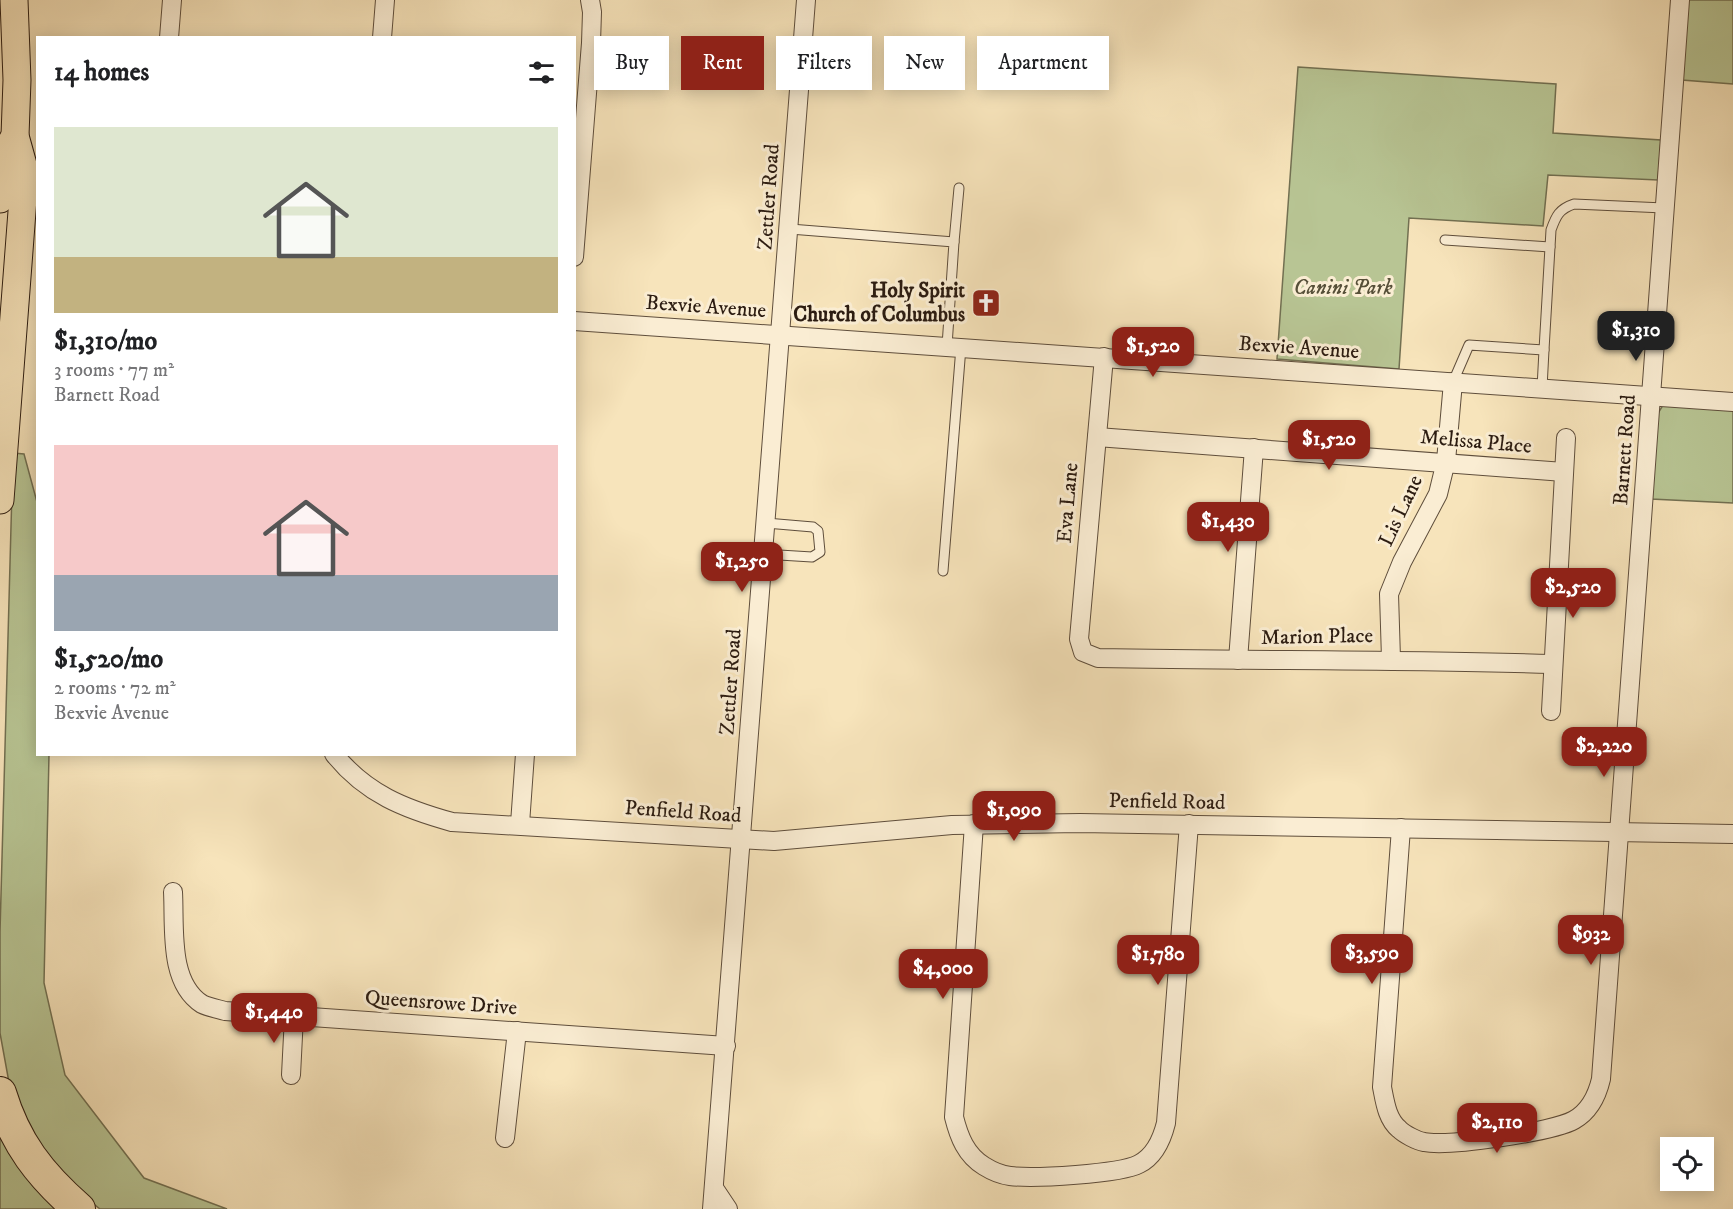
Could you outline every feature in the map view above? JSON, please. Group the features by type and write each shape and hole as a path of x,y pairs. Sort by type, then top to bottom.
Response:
{"highway":[{"path":"0,1093 6,1113 27,1156 56,1189 79,1209"}],"main road":[{"path":"0,500 25,172 15,136 17,80 14,0"},
{"path":"0,199 3,156 15,136"}],"street":[{"path":"169,36 172,0"},
{"path":"382,36 385,0"},
{"path":"576,232 591,43 590,0"},
{"name":"Zettler Road","path":"712,1209 806,0"},
{"name":"Barnett Road","path":"1401,828 1382,1087 1386,1110 1398,1129 1422,1142 1448,1144 1558,1127 1575,1120 1589,1107 1597,1094 1600,1079 1680,0"},
{"name":"Bexvie Avenue","path":"576,321 1733,402"},
{"name":"Eva Lane","path":"1083,652 1078,639 1104,357"},
{"name":"Lis Lane","path":"1391,659 1389,594 1402,562 1438,494 1446,461 1453,382"},
{"name":"Melissa Place","path":"1096,437 1446,461 1564,472"},
{"path":"1551,711 1566,438"},
{"path":"1238,660 1254,448"},
{"name":"Marion Place","path":"1083,652 1098,658 1391,659 1553,664"},
{"name":"Penfield Road","path":"336,756 372,792 407,810 452,822 520,824 774,841 974,825 1189,824 1733,834"},
{"path":"520,824 525,756"},
{"path":"974,825 953,1102 957,1132 974,1159 997,1172 1025,1177 1119,1170 1148,1158 1162,1138 1166,1123 1189,824"},
{"name":"Queensrowe Drive","path":"173,892 178,965 185,987 202,1004 225,1011 726,1046"},
{"path":"291,1075 294,1016"},
{"path":"505,1138 517,1031"},
{"path":"714,1188 728,1209"}],"lane":[{"path":"943,571 954,347 954,242 959,188"},
{"path":"1542,388 1550,247 1556,214 1564,207 1574,204 1664,208"},
{"path":"789,229 954,242"},
{"path":"1445,240 1550,247"},
{"path":"1453,382 1469,345 1544,350"},
{"path":"764,554 812,557 820,552 818,531 813,527 766,523"}],"green space":[{"path":"1688,0 1733,0 1733,84 1682,80"},
{"name":"Canini Park","path":"1298,67 1556,84 1553,133 1661,140 1658,180 1548,175 1543,226 1409,218 1399,369 1277,359"},
{"path":"1663,405 1733,407 1733,503 1651,499 1657,415"},
{"path":"13,453 24,454 36,498 36,756 49,756 44,983 65,1075 144,1178 227,1209 100,1209 74,1188 46,1158 10,1088 0,1033 0,932"},
{"path":"0,1116 69,1209 0,1209"}],"place":[{"name":"Holy Spirit Church of Columbus","path":"986,303"}]}
